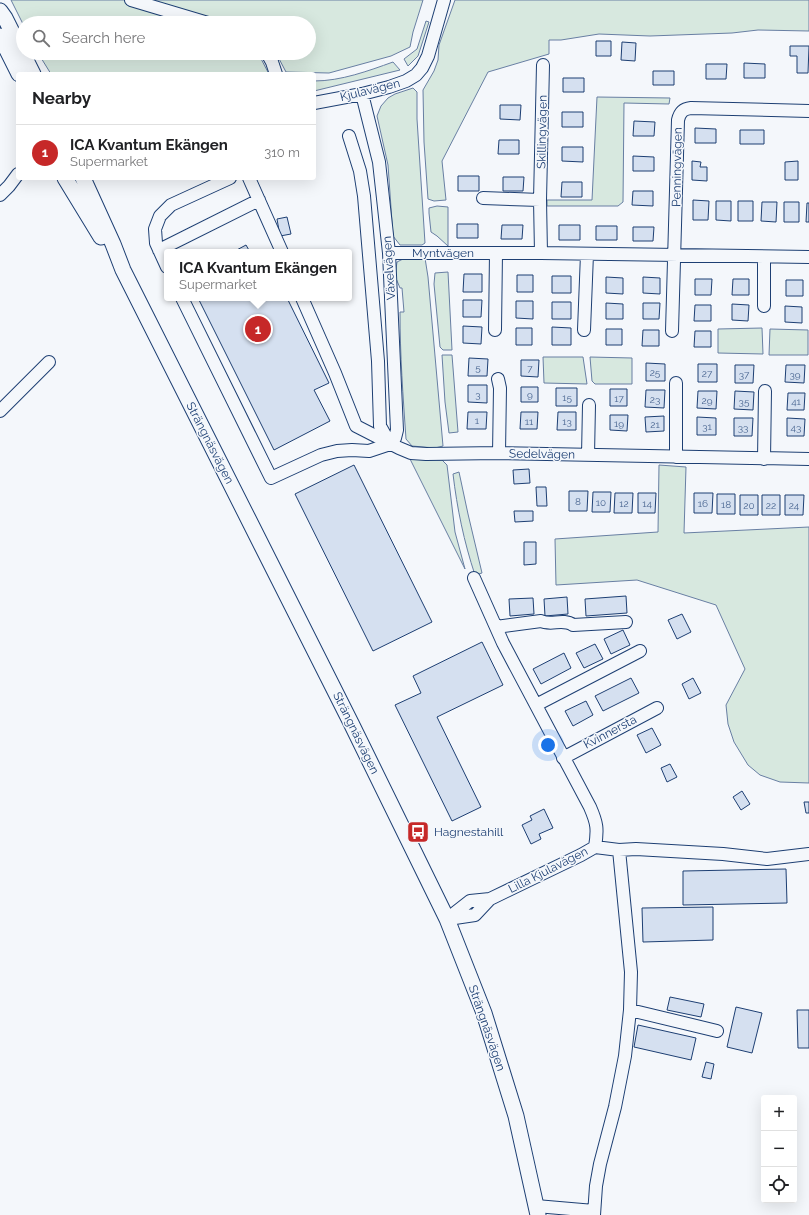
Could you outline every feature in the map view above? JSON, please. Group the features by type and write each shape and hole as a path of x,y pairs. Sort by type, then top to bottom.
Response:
{"main road":[{"path":"0,11 16,40"},
{"path":"0,36 18,72"},
{"path":"26,60 32,72"},
{"name":"Strängnäsvägen","path":"66,180 123,270"},
{"name":"Strängnäsvägen","path":"84,180 123,270 354,730 447,919 486,1020 516,1116 537,1210"}],"street":[{"path":"131,0 185,16"},
{"name":"Kjulavägen","path":"316,103 389,87 406,81 416,75 422,68 428,56 444,0"},
{"path":"271,60 275,72"},
{"name":"Skillingvägen","path":"541,253 540,200 543,65"},
{"name":"Växelvägen","path":"362,94 378,162 389,253 397,430 390,444"},
{"name":"Penningvägen","path":"675,255 678,120 680,112 691,108 809,111"},
{"path":"349,136 360,171 364,196 377,355 380,426 390,444"},
{"path":"360,171 378,162"},
{"path":"0,195 16,177"},
{"path":"9,186 19,180"},
{"path":"164,261 156,243 155,229 160,216 171,205 226,180"},
{"path":"250,180 281,249"},
{"path":"483,198 540,200"},
{"path":"159,250 259,200"},
{"name":"Myntvägen","path":"389,253 541,253 809,258"},
{"path":"495,330 496,253"},
{"path":"584,330 587,254"},
{"path":"672,331 675,255"},
{"path":"764,257 764,306"},
{"path":"183,301 271,478 321,455 337,451 369,451 390,444"},
{"path":"303,301 335,373 356,426 411,453 499,454"},
{"path":"0,411 49,362"},
{"name":"Sedelvägen","path":"498,379 500,388 499,454 809,459"},
{"path":"676,383 676,457"},
{"path":"764,459 765,391"},
{"name":"Sedelvägen","path":"588,455 589,405"},
{"name":"Lilla Kjulavägen","path":"447,919 475,915 490,899 581,855 594,846 598,831 595,818 590,807 563,758 496,627 474,578"},
{"path":"496,627 541,621 545,623 568,622 573,625 626,622"},
{"path":"536,705 640,652"},
{"name":"Kvinnersta","path":"563,758 657,708"},
{"path":"594,846 619,850 636,849 723,854 767,859 809,854"},
{"path":"537,1210 594,1213 600,1164 615,1107 625,1056 630,1010 631,972 619,850"},
{"path":"630,1010 717,1031"}],"shaded area":[{"path":"11,0 423,0 410,47 391,56 329,73 286,72 280,60 316,60 316,16 19,16"},
{"path":"455,0 809,0 809,31 758,30 732,33 650,36 599,34 561,40 549,40 549,54 488,72 442,161 446,200 434,201 428,199 424,142 423,90 434,71 438,60 439,45"},
{"path":"426,21 429,22 418,56 408,66 404,59 417,49"},
{"path":"42,60 262,60 268,72 50,72"},
{"path":"393,62 400,70 316,91 316,81 324,81 364,72"},
{"path":"413,88 417,92 417,119 425,243 422,245 400,245 393,236 388,165 377,116 381,106 388,98"},
{"path":"597,97 670,98 669,104 624,103 623,202 618,206 547,206 547,200 592,200"},
{"path":"437,206 448,207 448,246 431,232 429,208"},
{"path":"407,257 425,258 428,277 443,446 435,448 412,446 406,439 400,328 400,312 404,312 402,288 400,288 395,276 397,262"},
{"path":"448,272 452,350 443,350 440,347 434,284 435,273"},
{"path":"762,328 763,354 718,353 718,329"},
{"path":"770,329 808,330 808,355 769,355"},
{"path":"442,355 452,355 458,432 449,433 445,402"},
{"path":"543,357 583,357 587,384 544,383"},
{"path":"590,357 632,358 632,384 595,384 592,381"},
{"path":"410,459 442,460 447,465 455,532 465,569"},
{"path":"659,465 686,467 684,533 809,527 809,783 780,782 760,775 748,765 734,742 728,724 726,705 745,669 716,605 637,580 556,585 555,539 658,532"},
{"path":"459,472 482,573 475,575 461,525 453,474"}],"building":[{"path":"596,41 611,41 611,56 596,56"},
{"path":"622,42 636,43 635,61 621,60"},
{"path":"790,46 809,46 808,73 797,73 797,56 790,56"},
{"path":"744,63 765,64 765,78 744,78"},
{"path":"706,64 727,64 726,79 706,79"},
{"path":"653,71 674,71 674,85 653,85"},
{"path":"563,78 584,78 584,92 563,92"},
{"path":"500,105 521,105 520,120 500,119"},
{"path":"562,112 583,112 583,127 562,127"},
{"path":"634,121 655,122 654,136 633,136"},
{"path":"695,128 716,129 716,143 695,143"},
{"path":"740,130 764,130 764,144 740,144"},
{"path":"499,140 519,140 519,154 498,154"},
{"path":"562,147 583,147 583,162 562,161"},
{"path":"633,156 654,157 654,171 633,171"},
{"path":"692,161 701,162 700,167 707,167 707,181 692,180"},
{"path":"798,161 798,180 785,180 785,162"},
{"path":"458,176 479,176 479,191 458,191"},
{"path":"503,177 524,177 523,191 503,191"},
{"path":"562,182 582,182 582,197 561,197"},
{"path":"633,191 653,191 653,206 632,205"},
{"path":"693,200 709,201 708,220 693,220"},
{"path":"716,201 731,201 731,221 716,220"},
{"path":"738,201 753,201 753,221 738,221"},
{"path":"762,202 777,202 776,222 761,221"},
{"path":"784,202 799,202 799,222 784,222"},
{"path":"807,203 809,203 809,222 806,222"},
{"path":"287,217 291,234 280,236 277,219"},
{"path":"457,224 478,224 478,238 457,238"},
{"path":"502,225 523,225 522,239 501,239"},
{"path":"559,225 580,225 580,240 559,240"},
{"path":"596,226 617,226 617,240 596,240"},
{"path":"633,227 654,227 653,241 633,241"},
{"path":"246,245 248,249 239,249"},
{"path":"464,274 482,274 482,292 463,292"},
{"path":"517,275 533,275 533,292 517,292"},
{"path":"552,276 571,276 571,293 552,293"},
{"path":"606,277 623,278 623,294 606,293"},
{"path":"643,277 660,278 660,294 643,293"},
{"path":"695,279 712,279 711,295 695,295"},
{"path":"733,279 749,279 749,295 732,295"},
{"path":"786,280 803,280 803,296 786,296"},
{"path":"463,300 482,300 481,317 463,317"},
{"path":"200,301 288,301 329,383 314,390 330,421 274,450"},
{"path":"516,301 533,301 533,319 516,318"},
{"path":"552,302 571,302 571,319 552,319"},
{"path":"606,303 623,304 623,319 606,319"},
{"path":"643,303 660,303 659,319 643,319"},
{"path":"732,304 749,305 748,321 732,320"},
{"path":"695,305 711,305 711,321 694,321"},
{"path":"785,306 802,307 802,323 785,322"},
{"path":"463,326 482,327 481,344 463,343"},
{"path":"552,327 571,328 571,345 552,345"},
{"path":"516,328 532,328 532,345 516,345"},
{"path":"606,329 622,329 622,345 606,345"},
{"path":"643,330 659,330 659,346 642,346"},
{"path":"695,331 711,331 711,347 694,347"},
{"path":"469,358 488,359 487,376 468,376"},
{"path":"521,360 539,360 538,377 521,376"},
{"path":"646,363 665,364 665,381 646,381"},
{"path":"698,364 717,364 717,382 698,382"},
{"path":"735,365 754,365 753,383 735,383"},
{"path":"786,365 805,365 804,383 785,382"},
{"path":"468,385 487,385 487,403 468,402"},
{"path":"521,387 538,387 538,402 521,402"},
{"path":"556,388 577,388 577,406 556,406"},
{"path":"610,389 627,389 627,406 610,406"},
{"path":"646,390 665,390 664,408 645,407"},
{"path":"698,391 717,391 716,409 697,408"},
{"path":"735,391 754,392 753,410 734,409"},
{"path":"788,393 805,393 804,410 787,410"},
{"path":"468,412 487,412 486,429 467,429"},
{"path":"521,412 538,412 537,429 520,429"},
{"path":"558,412 576,412 576,430 557,430"},
{"path":"610,415 628,415 627,431 610,430"},
{"path":"664,416 664,431 646,432 645,417"},
{"path":"697,417 716,418 716,435 697,435"},
{"path":"734,418 753,418 752,436 734,436"},
{"path":"787,418 805,419 804,436 787,436"},
{"path":"354,465 432,622 373,651 295,494"},
{"path":"529,469 530,483 514,484 513,470"},
{"path":"536,487 546,487 547,506 537,506"},
{"path":"569,491 588,491 587,511 569,511"},
{"path":"593,492 611,492 610,512 592,512"},
{"path":"615,493 633,493 632,513 614,513"},
{"path":"638,493 656,493 655,513 638,513"},
{"path":"694,493 713,493 712,513 694,513"},
{"path":"717,494 735,494 735,514 717,514"},
{"path":"740,495 758,495 758,515 740,515"},
{"path":"762,495 780,495 780,515 762,515"},
{"path":"785,495 804,495 803,515 785,515"},
{"path":"514,511 533,511 533,521 515,522"},
{"path":"524,542 536,542 536,564 524,565"},
{"path":"626,596 627,613 586,616 585,599"},
{"path":"567,597 568,614 545,616 544,599"},
{"path":"533,598 534,614 510,616 509,599"},
{"path":"682,614 691,632 677,639 668,620"},
{"path":"623,630 630,645 611,654 604,639"},
{"path":"482,642 503,685 437,717 481,807 452,821 395,705 421,693 413,676"},
{"path":"595,644 603,659 584,668 576,653"},
{"path":"564,653 571,668 541,684 533,669"},
{"path":"631,678 639,693 603,711 595,696"},
{"path":"693,678 701,693 689,699 682,684"},
{"path":"586,701 593,715 573,726 565,711"},
{"path":"652,728 661,745 646,753 637,735"},
{"path":"670,764 677,777 667,782 661,768"},
{"path":"742,791 750,804 741,810 733,797"},
{"path":"804,802 809,802 809,813 806,813"},
{"path":"544,809 553,828 539,834 541,839 531,844 522,825 532,820 530,816"},
{"path":"786,869 787,903 683,905 683,871"},
{"path":"713,907 713,940 643,942 642,908"},
{"path":"670,997 704,1004 701,1017 667,1010"},
{"path":"736,1007 762,1013 752,1053 727,1047"},
{"path":"797,1010 809,1010 809,1048 798,1048"},
{"path":"638,1025 696,1038 691,1060 634,1047"},
{"path":"706,1062 714,1064 711,1079 702,1077"}],"place":[{"name":"ICA Kvantum Ekängen","path":"258,329"},
{"name":"Hagnestahill","path":"418,832"}]}
